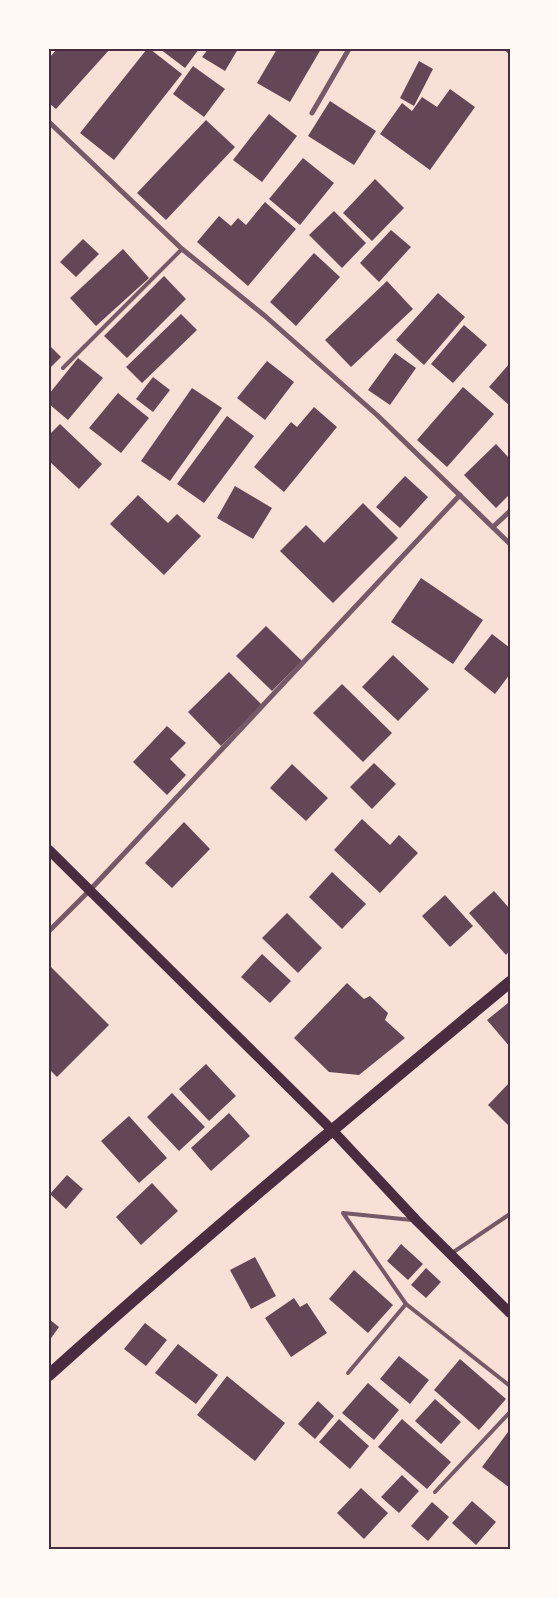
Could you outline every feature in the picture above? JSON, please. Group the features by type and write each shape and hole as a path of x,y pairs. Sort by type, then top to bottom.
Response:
{"main road":[{"path":"49,850 332,1130 417,1221 510,1313"},
{"path":"49,1375 150,1284 510,982"}],"street":[{"path":"312,113 349,49"},
{"path":"507,49 510,52"},
{"path":"49,122 182,249 265,316 370,409 510,544"},
{"path":"49,930 90,890 460,495"},
{"path":"493,528 510,511"}],"lane":[{"path":"63,368 182,249"},
{"path":"417,1221 343,1213 406,1304 510,1386"},
{"path":"450,1254 510,1214"},
{"path":"348,1373 406,1304"},
{"path":"435,1492 510,1412"}],"building":[{"path":"57,49 110,49 56,109 49,103 49,58"},
{"path":"147,49 150,49 182,74 114,160 80,133"},
{"path":"160,49 199,49 185,68"},
{"path":"208,49 238,49 225,71 202,57"},
{"path":"277,49 321,49 290,102 257,83"},
{"path":"419,61 433,69 414,106 400,98"},
{"path":"193,66 225,89 204,117 173,94"},
{"path":"450,89 475,107 430,170 380,134 402,103 412,111 422,97 437,107"},
{"path":"330,101 376,131 354,165 308,136"},
{"path":"269,114 297,136 262,182 233,160"},
{"path":"206,120 235,147 166,220 137,193"},
{"path":"303,158 334,183 300,225 269,199"},
{"path":"375,179 404,208 372,241 343,213"},
{"path":"265,202 296,229 248,286 197,242 219,216 231,226 238,218 246,225"},
{"path":"334,211 366,243 342,268 309,235"},
{"path":"391,230 411,247 379,282 360,263"},
{"path":"83,239 99,254 76,277 60,262"},
{"path":"123,249 149,278 96,326 70,298"},
{"path":"314,253 340,277 296,326 270,302"},
{"path":"164,276 186,299 127,358 104,336"},
{"path":"387,281 413,309 351,367 325,340"},
{"path":"438,293 465,317 424,365 396,340"},
{"path":"181,314 197,330 142,383 126,367"},
{"path":"464,325 487,345 453,383 431,364"},
{"path":"49,345 61,357 49,369"},
{"path":"395,353 416,368 390,405 368,390"},
{"path":"78,358 103,378 68,420 49,404 49,394"},
{"path":"267,361 294,382 265,420 237,398"},
{"path":"510,363 510,406 489,387"},
{"path":"153,377 170,390 153,412 136,399"},
{"path":"463,387 494,414 447,467 417,440"},
{"path":"192,388 222,408 170,481 141,461"},
{"path":"118,393 149,418 121,453 89,428"},
{"path":"314,407 337,427 284,492 254,467 291,422 297,427"},
{"path":"227,416 254,436 204,503 177,484"},
{"path":"60,424 102,464 79,489 49,461 49,435"},
{"path":"496,444 510,459 510,494 496,508 464,475"},
{"path":"405,476 428,497 400,528 376,507"},
{"path":"235,486 272,508 253,539 217,518"},
{"path":"138,495 168,523 177,514 201,536 164,575 110,524"},
{"path":"363,503 398,538 333,603 280,551 306,525 324,543"},
{"path":"421,578 483,620 453,664 391,622"},
{"path":"266,626 302,661 272,691 236,656"},
{"path":"492,634 510,648 510,674 495,694 464,669"},
{"path":"393,655 429,689 398,721 362,687"},
{"path":"229,672 262,705 221,746 188,712"},
{"path":"342,684 392,733 363,762 313,713"},
{"path":"167,726 186,743 170,759 186,775 167,795 133,762"},
{"path":"374,763 396,784 372,809 350,787"},
{"path":"292,764 328,798 306,821 270,788"},
{"path":"362,819 390,845 399,835 418,853 380,893 334,850"},
{"path":"184,822 210,849 172,888 145,863"},
{"path":"332,872 366,904 342,929 309,897"},
{"path":"494,891 510,909 510,950 506,955 469,913"},
{"path":"445,895 473,926 450,947 422,916"},
{"path":"287,913 322,948 298,973 262,938"},
{"path":"262,954 291,981 270,1003 241,977"},
{"path":"49,965 109,1025 57,1077 49,1069"},
{"path":"347,983 364,999 370,996 388,1013 385,1020 405,1038 359,1075 329,1072 294,1038"},
{"path":"508,1003 510,1005 510,1047 487,1020"},
{"path":"206,1064 236,1096 209,1121 179,1089"},
{"path":"510,1082 510,1127 488,1105"},
{"path":"172,1093 205,1127 179,1151 147,1117"},
{"path":"229,1113 250,1136 211,1171 191,1148"},
{"path":"129,1116 167,1158 139,1183 101,1141"},
{"path":"67,1175 83,1189 66,1209 50,1194"},
{"path":"152,1183 178,1211 141,1245 116,1217"},
{"path":"401,1244 423,1264 408,1280 387,1261"},
{"path":"255,1257 276,1296 251,1309 230,1270"},
{"path":"426,1268 441,1282 426,1298 411,1285"},
{"path":"354,1270 393,1305 368,1333 329,1299"},
{"path":"294,1298 300,1307 307,1303 327,1333 291,1357 265,1318"},
{"path":"49,1319 59,1327 49,1341"},
{"path":"145,1323 167,1340 146,1366 124,1349"},
{"path":"178,1344 218,1375 196,1404 155,1373"},
{"path":"399,1356 429,1380 410,1404 380,1379"},
{"path":"460,1359 506,1399 479,1430 434,1390"},
{"path":"227,1376 285,1423 255,1461 197,1415"},
{"path":"368,1383 399,1410 374,1440 342,1413"},
{"path":"435,1399 461,1422 441,1444 415,1421"},
{"path":"318,1401 334,1416 315,1439 298,1424"},
{"path":"339,1419 369,1446 350,1469 319,1442"},
{"path":"402,1419 451,1462 427,1489 378,1447"},
{"path":"508,1432 510,1433 510,1488 482,1467"},
{"path":"402,1475 419,1491 399,1513 381,1497"},
{"path":"361,1488 388,1513 364,1539 337,1513"},
{"path":"472,1501 496,1522 476,1545 452,1523"},
{"path":"432,1502 449,1517 428,1541 411,1526"}]}
